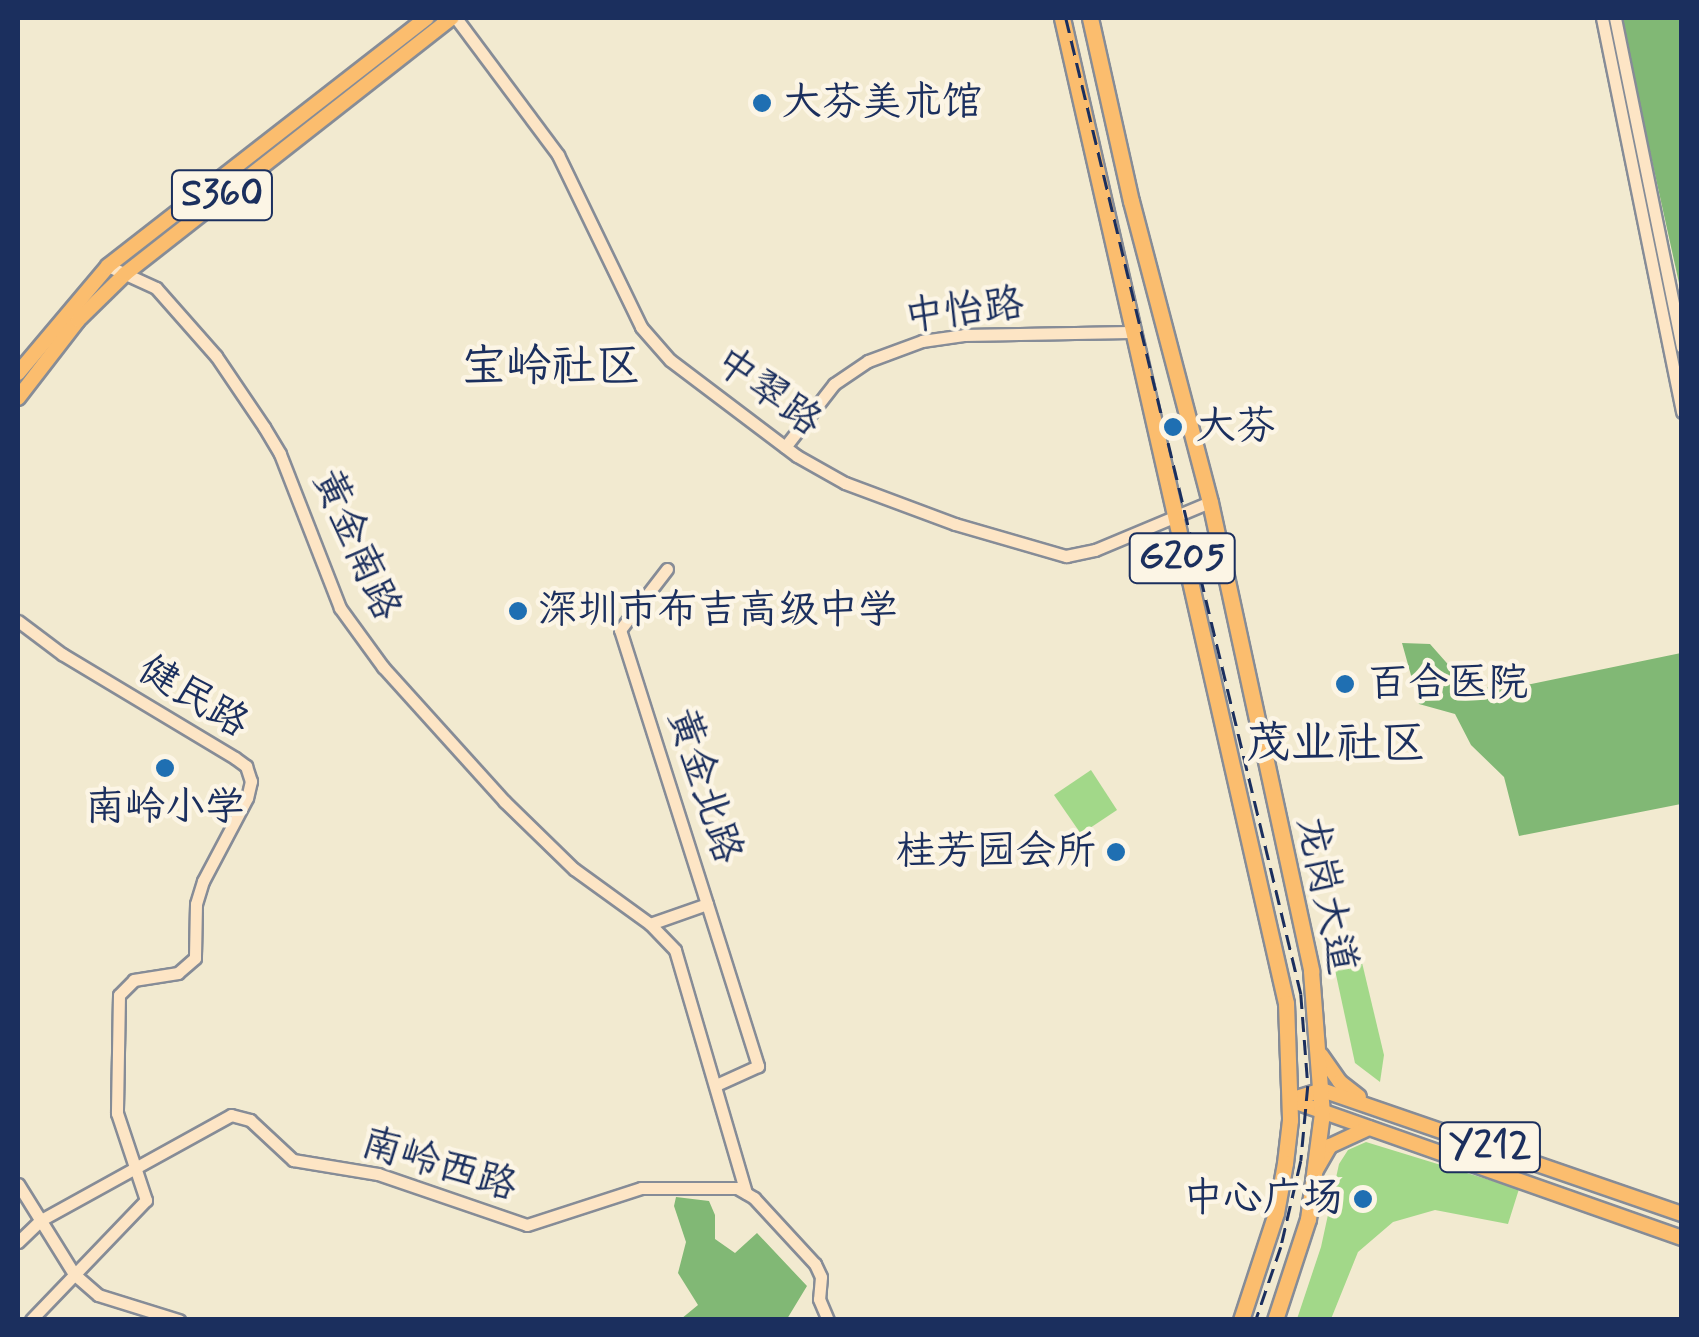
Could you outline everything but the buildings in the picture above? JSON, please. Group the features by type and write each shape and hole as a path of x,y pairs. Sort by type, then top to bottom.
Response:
{"highway":[{"name":"龙岗大道","path":"1062,18 1130,332 1286,1003 1290,1100 1276,1214 1241,1320"},
{"name":"龙岗大道","path":"1090,18 1136,220 1210,502 1311,971 1321,1056 1322,1113 1308,1219 1275,1320"}],"main road":[{"name":"S360","path":"18,374 108,266 426,18"},
{"name":"S360","path":"18,398 78,320 125,274 454,18"},
{"path":"1321,1056 1340,1082 1372,1106"},
{"path":"1290,1100 1322,1090"},
{"name":"Y212","path":"1322,1090 1682,1213"},
{"name":"Y212","path":"1290,1100 1682,1240"},
{"path":"1315,1170 1330,1146 1369,1128"},
{"path":"1476,1166 1482,1144"}],"street":[{"name":"中翠路","path":"454,18 558,155 641,327 670,360 786,447 846,483 1044,552 1066,556 1095,550 1210,502"},
{"path":"1602,18 1682,412"},
{"path":"1615,18 1682,347"},
{"name":"黄金南路","path":"108,266 156,288 216,356 264,427 280,454 340,608 354,632 532,829 574,870 650,924 674,950 716,1085"},
{"name":"中怡路","path":"786,447 834,384 868,361 922,341 964,336 1130,332"},
{"name":"黄金北路","path":"650,924 707,904 620,630 667,569"},
{"name":"健民路","path":"18,620 62,654 235,758 250,772 247,798 200,891 195,958 178,973 134,980 119,995 117,1113 136,1165"},
{"path":"707,904 758,1066 716,1085 746,1192 815,1264 821,1277 820,1300 828,1320"},
{"name":"南岭西路","path":"136,1165 231,1114 250,1120 293,1160 378,1174 510,1223 527,1225 641,1188 718,1186 746,1192"},
{"path":"18,1242 41,1220 136,1165 146,1200 31,1320"},
{"path":"18,1184 74,1274 108,1299 179,1320"}],"green space":[{"path":"1622,18 1681,18 1681,292 1645,129"},
{"path":"1402,643 1430,644 1468,687 1512,688 1681,653 1681,804 1519,836 1504,777 1471,745 1455,714 1419,704"},
{"path":"1091,770 1117,810 1081,834 1054,795"},
{"path":"1359,950 1384,1055 1380,1082 1355,1063 1332,956"},
{"path":"1366,1142 1519,1189 1508,1224 1435,1210 1393,1222 1358,1252 1331,1319 1297,1319 1321,1247 1339,1164 1348,1150"},
{"path":"676,1197 709,1201 715,1215 715,1239 735,1253 757,1233 807,1286 787,1319 681,1319 698,1305 678,1273 686,1242 674,1206"}],"railway":[{"path":"1066,18 1301,994 1308,1086 1301,1161 1281,1247 1256,1320"}],"place":[{"name":"大芬美术馆","path":"762,103"},
{"name":"大芬","path":"1173,427"},
{"name":"深圳市布吉高级中学","path":"518,611"},
{"name":"百合医院","path":"1345,684"},
{"name":"南岭小学","path":"165,768"},
{"name":"桂芳园会所","path":"1116,852"},
{"name":"中心广场","path":"1363,1199"}],"district":[{"name":"宝岭社区","path":"551,368"},
{"name":"茂业社区","path":"1336,745"}]}
